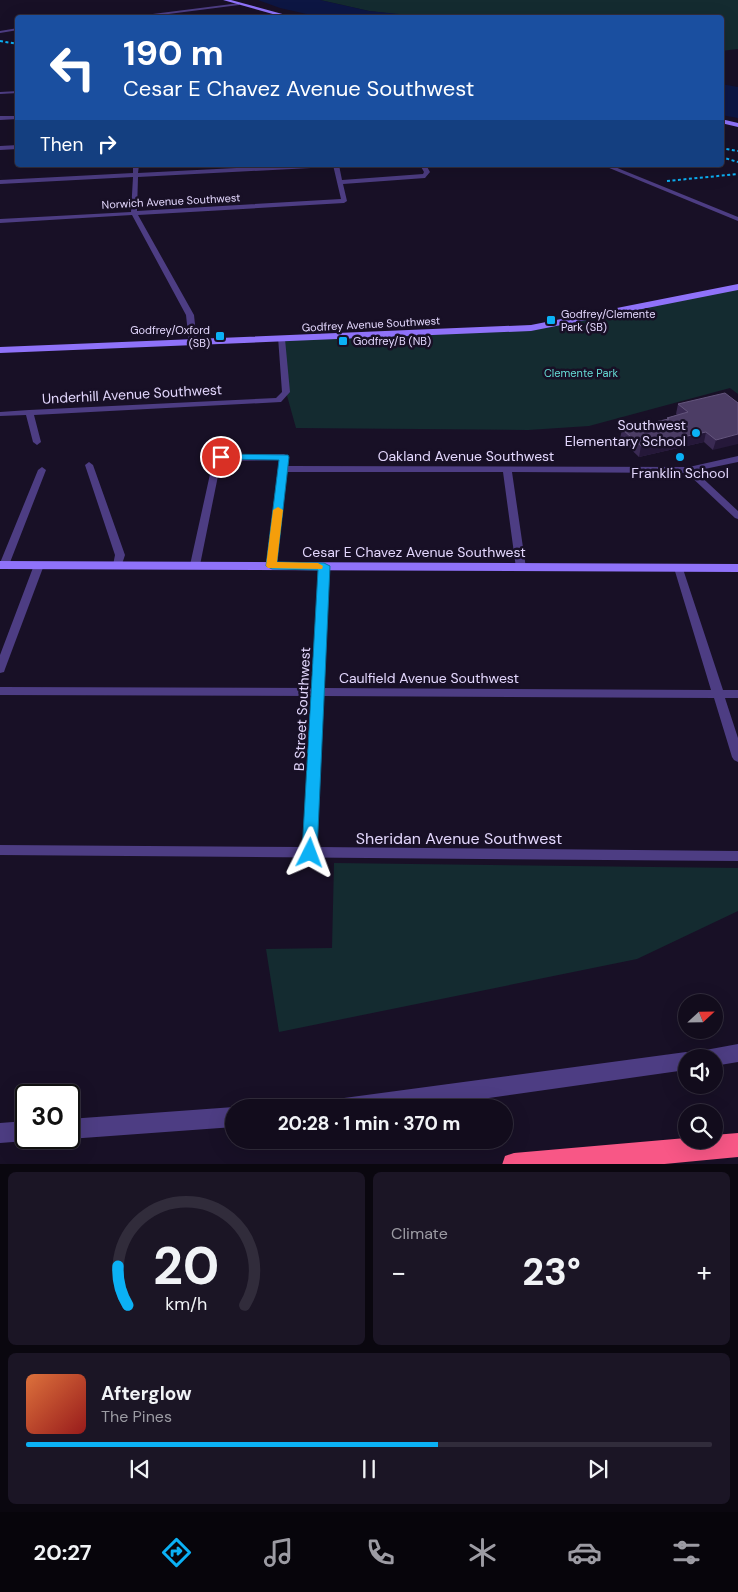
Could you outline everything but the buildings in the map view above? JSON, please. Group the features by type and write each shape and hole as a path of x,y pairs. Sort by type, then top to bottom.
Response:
{"highway":[{"path":"514,1164 738,1145"}],"main road":[{"path":"225,0 283,15"},
{"path":"724,122 738,125"},
{"name":"Godfrey Avenue Southwest","path":"0,350 281,340 540,327 738,287"},
{"name":"Cesar E Chavez Avenue Southwest","path":"2,565 738,568"}],"street":[{"path":"148,15 239,4"},
{"path":"0,32 15,30"},
{"path":"0,93 15,92"},
{"path":"0,118 15,117"},
{"path":"0,148 15,147"},
{"path":"136,167 134,213 190,315 193,343"},
{"path":"0,182 291,167"},
{"path":"337,167 341,182 425,176 427,172 424,167"},
{"path":"610,167 738,219"},
{"name":"Norwich Avenue Southwest","path":"0,221 344,201 341,182"},
{"name":"Underhill Avenue Southwest","path":"0,414 278,400 286,392 281,340"},
{"path":"29,412 37,442"},
{"path":"195,565 217,458 284,457 272,566"},
{"name":"Oakland Avenue Southwest","path":"283,469 689,470 738,459"},
{"path":"89,465 120,555 118,565"},
{"path":"2,565 42,470"},
{"path":"689,470 738,516"},
{"path":"507,471 521,568"},
{"path":"0,669 39,565"},
{"name":"B Street Southwest","path":"310,853 324,566"},
{"path":"679,568 696,629 738,756"},
{"name":"Caulfield Avenue Southwest","path":"0,691 738,694"},
{"name":"Sheridan Avenue Southwest","path":"0,850 738,856"},
{"path":"723,1055 738,1053"},
{"path":"409,1099 678,1062"},
{"path":"80,1128 225,1118"},
{"path":"0,1132 15,1131"}],"green space":[{"path":"320,0 738,0 738,49 724,51 724,15 403,15 369,11"},
{"name":"Clemente Park","path":"738,286 738,394 730,388 589,426 528,430 296,428 286,392 281,339 531,328"},
{"path":"334,863 738,868 738,911 637,959 279,1032 266,949 332,948"}],"shaded area":[{"path":"258,0 320,0 369,11 409,15 311,15 280,8"},
{"path":"724,85 738,87 738,118 724,116"}],"railway":[{"path":"0,41 15,44"},
{"path":"724,149 738,151"},
{"path":"724,158 738,162"},
{"path":"667,181 738,174"}],"slow traffic":[{"path":"278,510 272,566 318,566"}],"place":[{"name":"Godfrey/Clemente Park (SB)","path":"551,320"},
{"name":"Godfrey/Oxford (SB)","path":"220,336"},
{"name":"Godfrey/B (NB)","path":"343,341"},
{"name":"Southwest Elementary School","path":"696,433"},
{"name":"Franklin School","path":"680,457"}],"route":[{"path":"221,457 284,457 272,566 324,566 310,853"}]}
